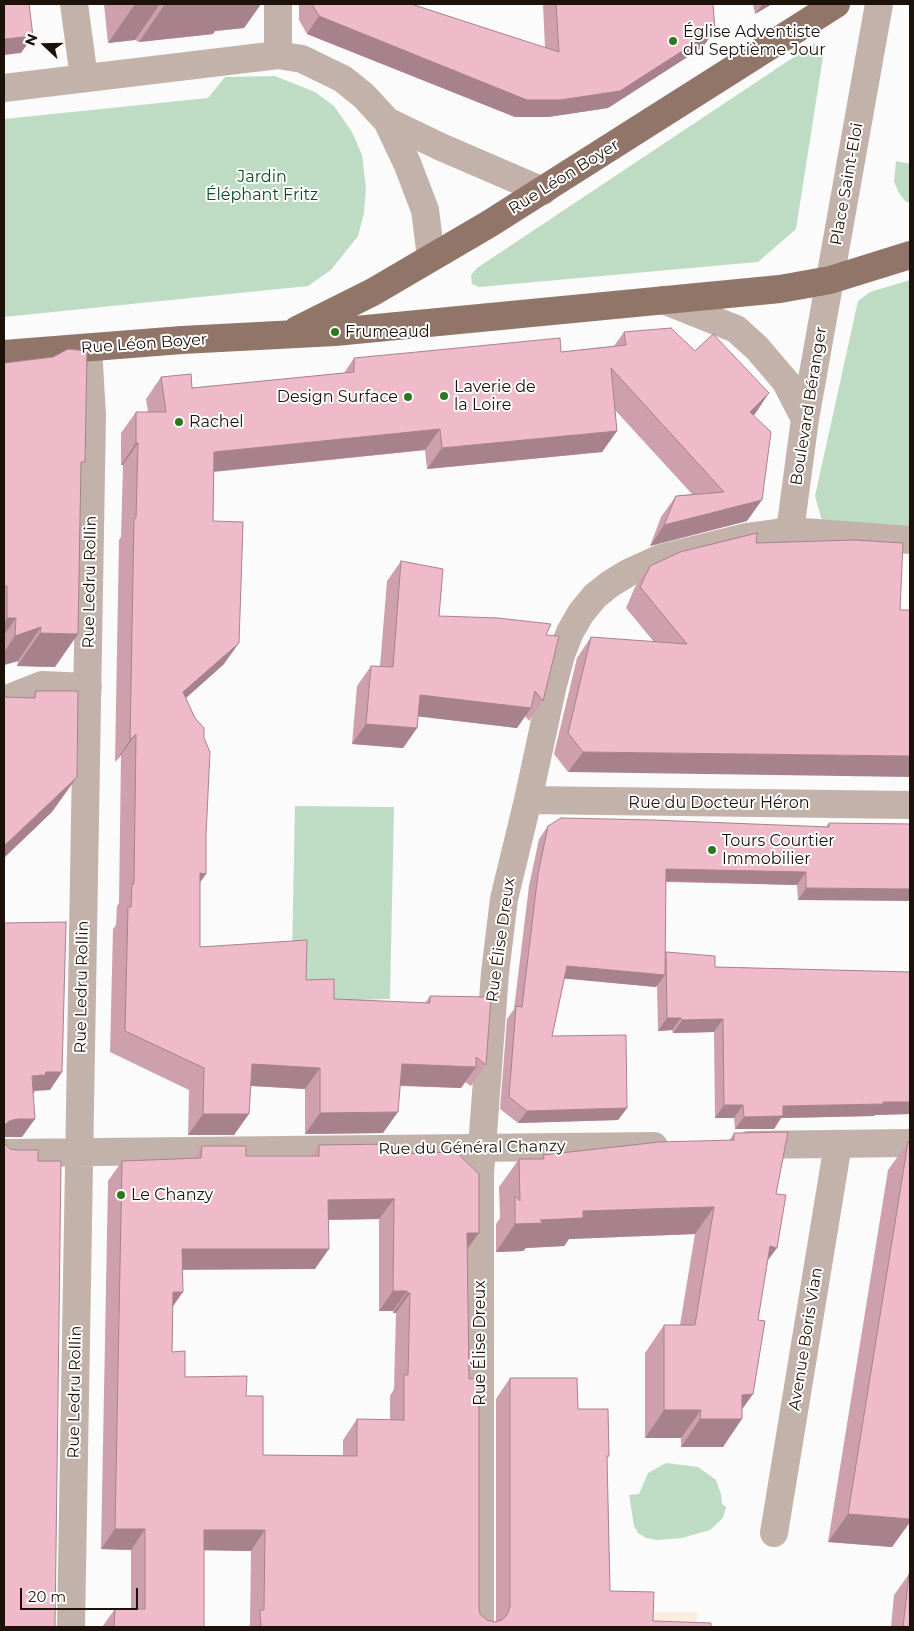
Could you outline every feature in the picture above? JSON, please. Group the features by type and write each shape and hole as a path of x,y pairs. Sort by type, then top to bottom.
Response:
{"main road":[{"name":"Rue Léon Boyer","path":"284,336 372,292 543,191 836,4"},
{"path":"830,280 910,254"},
{"name":"Rue Léon Boyer","path":"4,354 182,340 284,336 780,289 830,280"}],"street":[{"path":"74,4 84,78"},
{"path":"278,4 278,55"},
{"name":"Place Saint-Eloi","path":"830,280 879,4"},
{"path":"4,88 278,55 302,59 343,79 364,96 387,121 407,163 425,210 431,257"},
{"path":"387,121 441,147 543,191"},
{"name":"Boulevard Béranger","path":"790,531 805,419 830,280"},
{"path":"663,300 736,329 757,348 786,382 805,419"},
{"name":"Rue Ledru Rollin","path":"71,1627 92,414 88,348"},
{"name":"Rue Élise Dreux","path":"480,1627 481,1148 494,974 504,899 552,689 561,655 570,632 581,613 595,596 628,573 661,558 746,537 790,531 910,540"},
{"path":"4,700 42,685 88,687"},
{"name":"Rue du Docteur Héron","path":"528,800 558,802 910,805"},
{"path":"729,1145 910,1143"},
{"name":"Avenue Boris Vian","path":"774,1533 838,1144"},
{"name":"Rue du Général Chanzy","path":"4,1154 679,1146"}],"shaded area":[{"path":"639,1612 697,1612 697,1627 639,1627"}],"green space":[{"path":"815,43 823,57 796,229 758,262 479,287 472,284 471,275 477,268"},
{"name":"Jardin Éléphant Fritz","path":"275,76 315,92 334,106 352,132 362,155 366,188 364,213 358,236 331,270 308,286 4,317 4,119 208,98 225,77"},
{"path":"896,161 910,164 910,203 905,201 894,182"},
{"path":"910,280 910,529 822,521 815,496 858,301 870,292"},
{"path":"295,806 394,807 390,999 291,1002"},
{"path":"666,1463 698,1467 716,1480 722,1504 726,1507 723,1518 710,1530 682,1538 657,1540 646,1538 638,1533 634,1526 629,1495 639,1494 648,1473"}],"building":[{"path":"4,4 29,4 33,36 4,39"},
{"path":"312,4 411,4 559,52 556,4 713,4 715,30 620,91 560,100 527,100 319,16"},
{"path":"671,328 695,351 713,334 769,393 750,412 771,432 762,500 664,525 676,496 724,492 611,368 617,431 442,448 440,429 214,452 213,521 243,522 239,643 183,692 195,718 204,728 204,738 210,752 206,874 200,873 200,947 307,940 306,980 334,979 334,999 430,1003 430,996 491,997 486,1065 476,1057 476,1067 402,1064 398,1112 320,1113 320,1068 252,1064 249,1114 203,1114 204,1068 125,1031 128,907 131,907 132,884 134,884 136,734 130,740 134,519 136,518 138,443 136,443 136,412 166,412 161,377 191,374 192,388 354,372 354,358 560,338 561,352 626,345 624,332"},
{"path":"68,349 87,351 85,462 81,462 78,634 40,633 41,627 15,636 16,618 7,618 7,586 4,586 4,363 53,357"},
{"path":"757,533 756,543 855,540 903,543 900,610 910,610 910,756 583,752 568,733 591,637 687,644 640,587 650,566 680,552"},
{"path":"401,561 443,569 439,616 498,618 551,624 546,635 559,636 543,701 535,691 531,708 420,695 417,728 366,724 371,666 393,667"},
{"path":"36,691 78,691 77,777 4,846 4,697 35,698"},
{"path":"561,818 829,827 829,823 910,824 910,889 806,888 806,872 666,869 665,975 567,966 552,1036 626,1035 627,1108 527,1111 509,1097 516,1006 522,1007 538,874 548,826"},
{"path":"66,922 62,1072 46,1072 45,1075 32,1076 35,1119 17,1119 9,1121 4,1126 4,923"},
{"path":"666,952 715,956 715,967 910,972 910,1102 783,1106 783,1116 744,1117 743,1105 724,1105 723,1019 682,1020 681,1018 667,1018"},
{"path":"788,1132 776,1194 786,1195 777,1248 770,1246 758,1320 765,1321 753,1394 742,1395 742,1419 700,1419 701,1410 664,1410 664,1325 695,1325 714,1207 583,1211 583,1218 540,1220 543,1223 515,1224 515,1196 520,1201 519,1159 544,1159 543,1155 659,1142 734,1140 734,1133"},
{"path":"908,1142 910,1142 910,1519 848,1514"},
{"path":"4,1143 10,1149 38,1150 38,1161 61,1161 55,1627 4,1627"},
{"path":"395,1144 395,1154 456,1152 479,1174 479,1233 467,1233 469,1379 479,1378 480,1614 487,1620 495,1622 502,1620 507,1615 510,1607 510,1378 577,1378 578,1409 608,1409 609,1456 607,1456 610,1591 654,1592 653,1621 711,1623 711,1627 261,1627 260,1610 264,1610 265,1530 204,1530 204,1627 114,1627 115,1609 145,1609 145,1529 115,1529 122,1161 201,1158 202,1146 246,1146 246,1156 319,1156 319,1145","holes":["394,1199 393,1291 407,1291 407,1293 410,1293 408,1375 404,1375 404,1420 357,1419 357,1456 263,1455 263,1396 246,1396 247,1376 185,1377 185,1351 172,1352 173,1292 183,1292 182,1249 329,1249 328,1200"]},
{"path":"909,1574 910,1627 903,1627"}],"place":[{"name":"Église Adventiste du Septième Jour","path":"673,41"},
{"name":"Frumeaud","path":"335,332"},
{"name":"Laverie de la Loire","path":"444,396"},
{"name":"Design Surface","path":"408,397"},
{"name":"Rachel","path":"179,422"},
{"name":"Tours Courtier Immobilier","path":"712,850"},
{"name":"Le Chanzy","path":"121,1195"}]}
